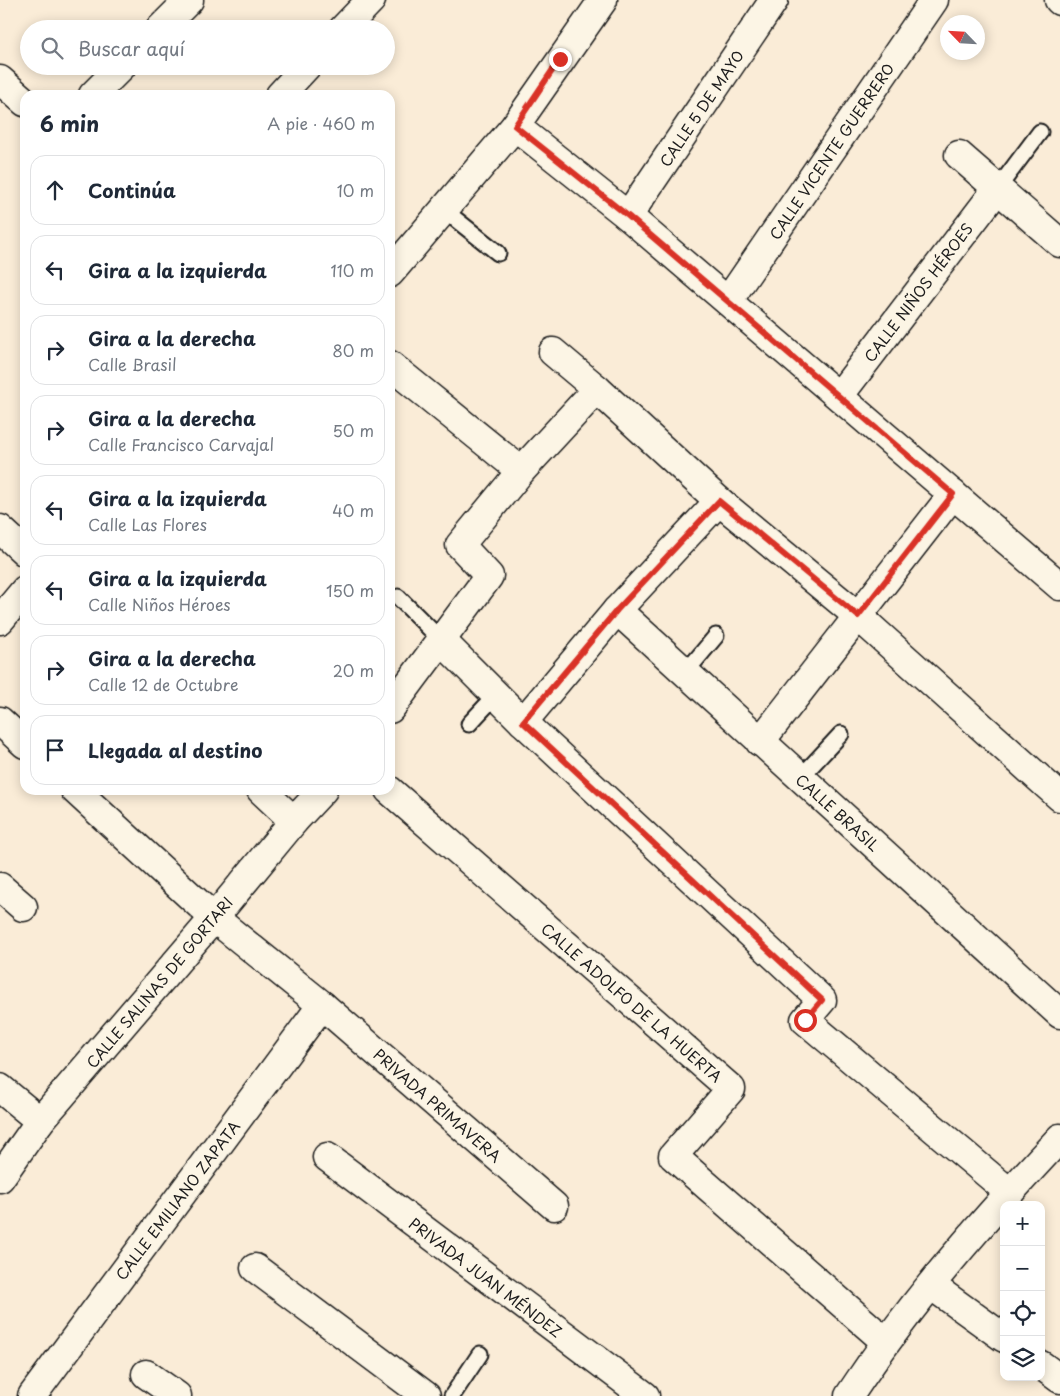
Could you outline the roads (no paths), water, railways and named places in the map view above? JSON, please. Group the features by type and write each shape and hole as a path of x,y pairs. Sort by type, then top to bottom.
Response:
{"street":[{"path":"169,20 189,0"},
{"path":"352,20 371,0"},
{"path":"395,267 515,126 603,0"},
{"name":"CALLE 5 DE MAYO","path":"628,216 774,0"},
{"name":"CALLE VICENTE GUERRERO","path":"728,301 934,0"},
{"path":"98,90 113,75"},
{"path":"285,90 299,75"},
{"path":"0,80 20,98"},
{"path":"515,126 628,216 1060,586"},
{"path":"959,155 1060,243"},
{"name":"CALLE NIÑOS HÉROES","path":"838,396 998,188"},
{"path":"553,352 597,389 719,501 858,616 1060,797"},
{"path":"395,369 521,471"},
{"path":"395,701 489,576 460,545 521,471 597,389"},
{"path":"760,742 953,494"},
{"path":"523,722 617,610 719,501"},
{"path":"0,530 20,548"},
{"path":"0,620 20,596"},
{"name":"CALLE BRASIL","path":"617,610 1060,1014"},
{"path":"441,640 523,722 822,1000 805,1020 1009,1192"},
{"path":"0,721 20,739"},
{"name":"PRIVADA PRIMAVERA","path":"81,795 214,918 322,1005 554,1206"},
{"path":"266,795 294,821"},
{"name":"CALLE SALINAS DE GORTARI","path":"2,1169 40,1121 214,918 294,821 318,795"},
{"name":"CALLE ADOLFO DE LA HUERTA","path":"395,795 730,1088 672,1156 886,1341"},
{"path":"0,887 23,908"},
{"name":"CALLE EMILIANO ZAPATA","path":"32,1396 322,1005"},
{"path":"0,1088 40,1121"},
{"path":"849,1396 886,1341 1009,1192 1060,1138"},
{"name":"PRIVADA JUAN MÉNDEZ","path":"327,1157 645,1396"},
{"path":"255,1268 426,1396"},
{"path":"932,1286 1001,1336"},
{"path":"1045,1368 1060,1379"},
{"path":"146,1374 177,1396"}],"lane":[{"path":"998,188 1040,132"},
{"path":"444,210 498,253"},
{"path":"398,597 441,640"},
{"path":"685,673 716,636"},
{"path":"469,724 496,695"},
{"path":"800,778 841,734"},
{"path":"452,1396 480,1354"}]}
